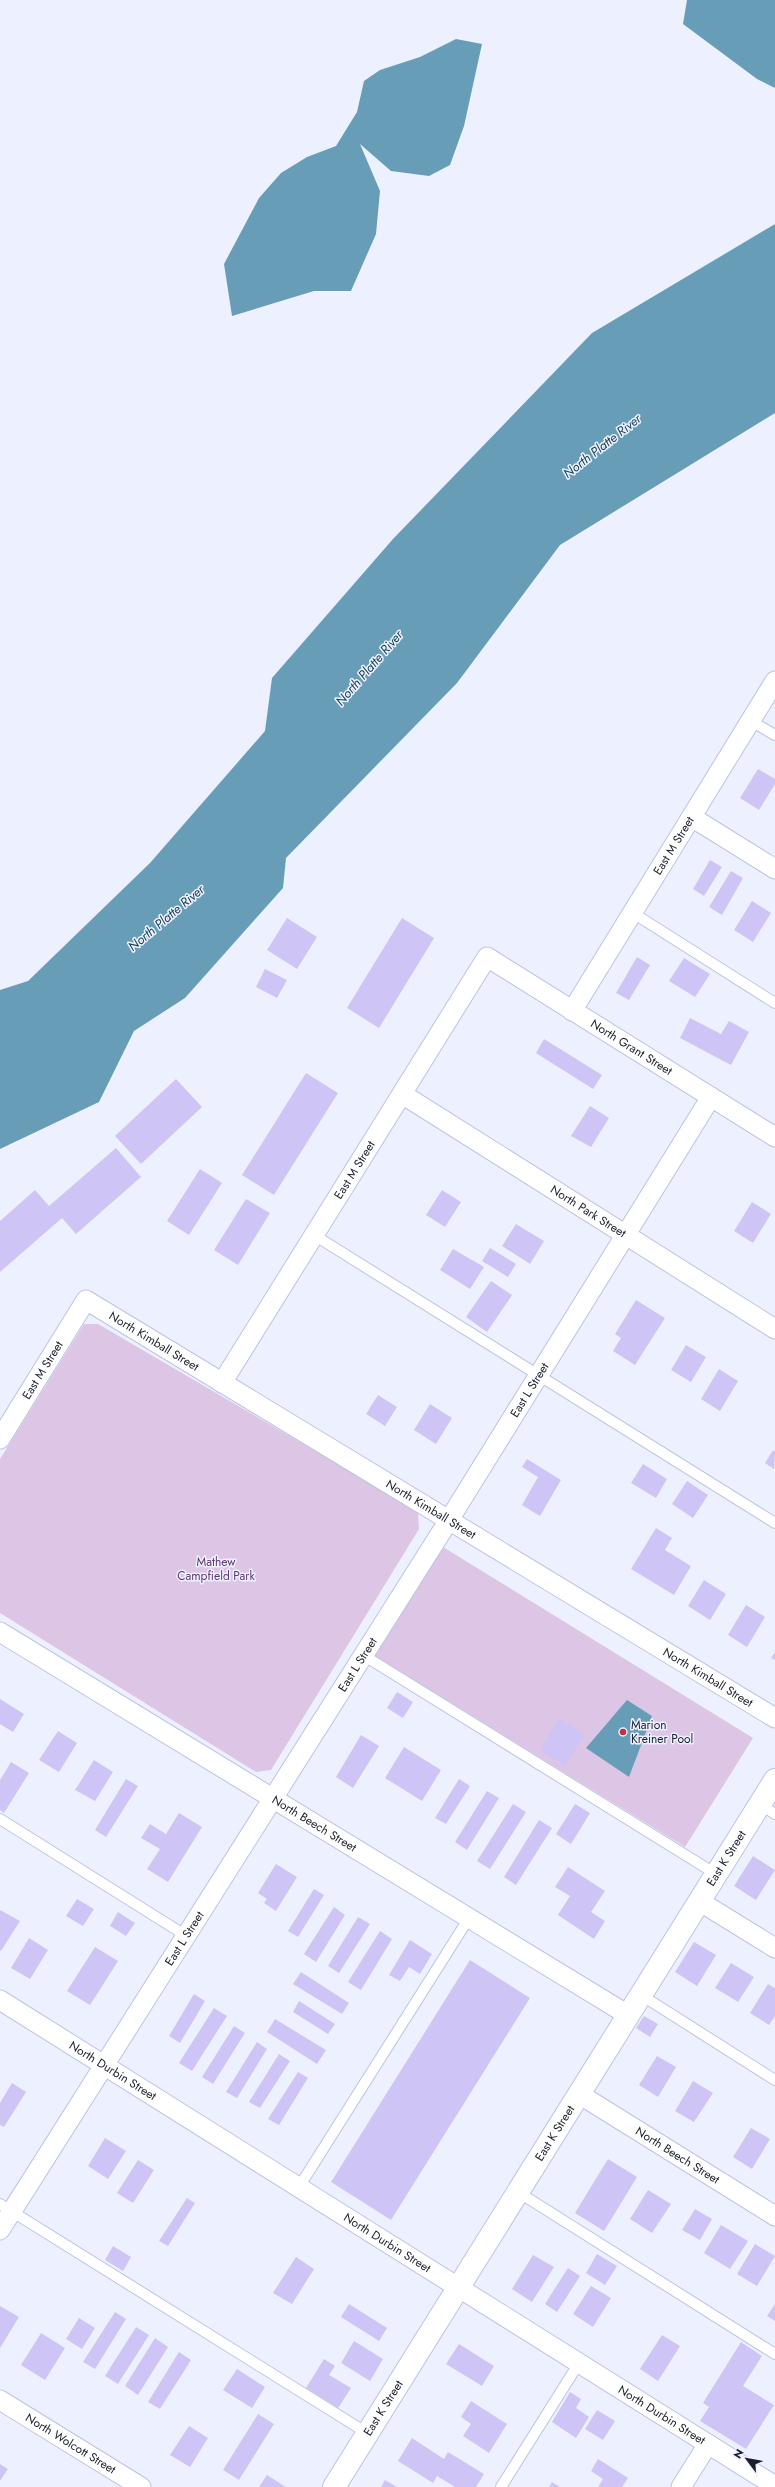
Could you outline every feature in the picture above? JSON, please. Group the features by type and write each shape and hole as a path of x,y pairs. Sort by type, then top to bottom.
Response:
{"street":[{"name":"East M Street","path":"572,1010 693,818 775,681"},
{"path":"693,818 775,869"},
{"name":"East M Street","path":"222,1383 487,957"},
{"name":"North Grant Street","path":"487,957 775,1137"},
{"name":"North Park Street","path":"402,1094 775,1329"},
{"name":"East L Street","path":"0,2230 6,2207 103,2064 273,1798 449,1520 626,1236 710,1097"},
{"name":"East M Street","path":"0,1440 86,1300"},
{"name":"North Kimball Street","path":"86,1300 775,1718"},
{"name":"North Beech Street","path":"0,1632 628,2015"},
{"name":"East K Street","path":"334,2487 716,1874 767,1809 775,1780"},
{"path":"699,1901 775,1948"},
{"name":"North Durbin Street","path":"0,2000 775,2486"},
{"name":"North Beech Street","path":"579,2094 775,2216"},
{"name":"North Wolcott Street","path":"0,2400 141,2487"},
{"path":"681,2487 708,2444"}],"lane":[{"path":"751,721 775,735"},
{"path":"633,913 775,1003"},
{"path":"314,1235 775,1523"},
{"path":"363,1655 716,1874"},
{"path":"0,1819 185,1935"},
{"path":"299,2187 469,1918"},
{"path":"641,1995 775,2080"},
{"path":"518,2192 775,2354"},
{"path":"6,2207 367,2433"},
{"path":"501,2487 579,2363"}],"green space":[{"name":"Mathew Campfield Park","path":"84,1324 98,1324 418,1511 419,1529 271,1770 256,1772 0,1613 0,1459"},
{"name":"Marion Kreiner Pool","path":"443,1547 753,1738 685,1847 375,1656"}],"water":[{"path":"687,0 775,0 775,88 757,79 683,24"},
{"path":"456,39 482,44 464,126 450,165 429,176 391,171 360,144 380,191 376,234 351,291 314,291 232,316 224,264 259,198 281,173 307,157 336,146 357,112 364,81 380,70 420,57"},
{"name":"North Platte River","path":"775,224 775,413 560,545 457,683 286,858 283,888 185,998 134,1031 99,1102 0,1149 0,990 28,981 150,863 265,731 272,678 393,539 592,333"},
{"name":"Marion Kreiner Pool","path":"627,1700 652,1716 629,1777 586,1748"}],"building":[{"path":"758,769 775,779 775,784 759,810 740,798"},
{"path":"710,860 722,867 704,896 693,889"},
{"path":"731,871 743,878 722,915 709,907"},
{"path":"752,901 771,913 753,942 734,930"},
{"path":"287,918 317,937 297,969 267,950"},
{"path":"402,918 434,938 379,1028 347,1008"},
{"path":"637,957 650,965 629,1000 616,993"},
{"path":"684,958 710,974 695,997 669,981"},
{"path":"265,969 287,980 277,998 256,987"},
{"path":"690,1018 721,1034 729,1021 749,1032 731,1065 680,1038"},
{"path":"544,1039 602,1075 593,1089 536,1053"},
{"path":"306,1073 338,1093 274,1195 242,1175"},
{"path":"176,1079 202,1107 141,1164 115,1136"},
{"path":"590,1106 609,1118 591,1147 571,1136"},
{"path":"116,1148 141,1177 76,1234 62,1218 0,1272 0,1221 35,1190 49,1206"},
{"path":"200,1169 222,1183 189,1235 167,1221"},
{"path":"442,1190 461,1202 445,1227 426,1215"},
{"path":"246,1199 270,1213 238,1265 214,1250"},
{"path":"752,1202 771,1214 753,1243 734,1231"},
{"path":"516,1224 544,1241 530,1264 502,1246"},
{"path":"490,1248 516,1264 508,1277 482,1261"},
{"path":"453,1249 484,1267 470,1289 440,1270"},
{"path":"491,1281 512,1295 487,1332 466,1317"},
{"path":"636,1300 665,1318 635,1365 613,1351 621,1338 615,1334"},
{"path":"686,1345 706,1357 691,1382 671,1370"},
{"path":"719,1369 738,1381 720,1411 701,1399"},
{"path":"378,1395 397,1407 385,1426 366,1414"},
{"path":"430,1404 452,1418 436,1444 414,1430"},
{"path":"773,1450 775,1452 774,1469 765,1463"},
{"path":"527,1459 561,1480 540,1516 522,1505 538,1477 522,1467"},
{"path":"643,1464 667,1479 656,1498 631,1483"},
{"path":"687,1481 708,1495 693,1518 672,1504"},
{"path":"656,1528 672,1538 665,1550 691,1566 674,1595 631,1569"},
{"path":"704,1580 726,1594 710,1620 688,1606"},
{"path":"746,1605 765,1617 747,1647 728,1635"},
{"path":"775,1652 775,1660 771,1658"},
{"path":"397,1692 413,1702 403,1718 387,1708"},
{"path":"0,1699 24,1714 13,1732 0,1724"},
{"path":"559,1719 585,1734 565,1766 540,1750"},
{"path":"58,1731 77,1743 59,1772 39,1760"},
{"path":"361,1735 379,1746 353,1788 336,1777"},
{"path":"404,1747 441,1770 422,1801 385,1778"},
{"path":"94,1760 113,1772 95,1801 75,1790"},
{"path":"11,1762 29,1773 4,1813 0,1810 0,1780"},
{"path":"126,1779 138,1786 106,1837 95,1830"},
{"path":"459,1779 470,1786 446,1824 435,1818"},
{"path":"487,1791 499,1798 467,1850 455,1842"},
{"path":"513,1804 526,1812 490,1869 477,1861"},
{"path":"575,1804 590,1813 571,1844 556,1834"},
{"path":"179,1813 202,1827 168,1882 147,1869 160,1849 141,1838 150,1824 166,1834"},
{"path":"539,1820 552,1828 516,1885 504,1877"},
{"path":"753,1856 775,1870 756,1900 734,1886"},
{"path":"276,1864 297,1877 276,1911 264,1903 267,1899 258,1893"},
{"path":"568,1867 605,1891 591,1912 605,1921 594,1939 558,1915 570,1896 555,1887"},
{"path":"314,1889 324,1895 298,1937 288,1931"},
{"path":"77,1899 94,1909 83,1926 66,1916"},
{"path":"334,1907 345,1915 316,1962 304,1954"},
{"path":"0,1910 20,1921 1,1951 0,1950"},
{"path":"118,1912 135,1923 126,1936 110,1926"},
{"path":"358,1917 370,1924 339,1973 328,1966"},
{"path":"380,1931 392,1939 361,1990 348,1982"},
{"path":"29,1938 48,1950 30,1979 11,1968"},
{"path":"410,1940 432,1954 420,1974 409,1967 400,1981 389,1975"},
{"path":"694,1942 716,1955 697,1986 675,1972"},
{"path":"95,1947 118,1961 90,2005 67,1991"},
{"path":"470,1960 530,1998 391,2220 331,2182"},
{"path":"731,1963 754,1977 738,2002 715,1988"},
{"path":"301,1972 349,2003 342,2014 293,1984"},
{"path":"768,1984 775,1988 775,2016 769,2025 750,2013"},
{"path":"194,1994 205,2001 180,2043 169,2036"},
{"path":"299,2001 335,2024 328,2034 293,2012"},
{"path":"214,2008 227,2016 192,2071 179,2063"},
{"path":"644,2016 658,2024 650,2037 636,2028"},
{"path":"275,2019 326,2050 317,2064 267,2032"},
{"path":"234,2026 245,2033 213,2084 202,2077"},
{"path":"257,2042 267,2049 237,2098 226,2092"},
{"path":"279,2054 290,2061 260,2108 249,2102"},
{"path":"657,2056 676,2067 658,2097 639,2085"},
{"path":"298,2072 308,2078 279,2125 268,2119"},
{"path":"693,2081 713,2093 694,2122 675,2111"},
{"path":"12,2083 26,2092 4,2127 0,2125 0,2103"},
{"path":"751,2128 770,2139 752,2169 733,2157"},
{"path":"105,2138 126,2151 108,2179 88,2166"},
{"path":"608,2159 637,2177 604,2231 575,2213"},
{"path":"138,2160 154,2170 133,2203 117,2193"},
{"path":"648,2190 671,2204 652,2233 630,2219"},
{"path":"187,2198 195,2203 168,2246 159,2241"},
{"path":"695,2209 712,2219 700,2240 682,2230"},
{"path":"721,2225 748,2241 730,2269 704,2253"},
{"path":"755,2244 775,2256 757,2286 737,2274"},
{"path":"113,2246 131,2257 123,2271 105,2260"},
{"path":"597,2254 617,2266 605,2285 586,2273"},
{"path":"533,2255 554,2267 532,2302 512,2289"},
{"path":"296,2257 314,2269 292,2304 273,2293"},
{"path":"568,2268 580,2276 557,2312 545,2304"},
{"path":"591,2286 611,2298 593,2327 573,2314"},
{"path":"349,2304 387,2328 379,2341 341,2317"},
{"path":"775,2304 775,2321 767,2316"},
{"path":"0,2306 19,2317 0,2348"},
{"path":"115,2312 126,2319 95,2369 83,2362"},
{"path":"79,2318 95,2328 82,2349 66,2339"},
{"path":"136,2327 149,2335 118,2384 105,2376"},
{"path":"41,2333 65,2348 45,2380 21,2365"},
{"path":"662,2335 680,2346 658,2381 640,2369"},
{"path":"155,2338 168,2347 138,2395 125,2386"},
{"path":"354,2341 383,2359 370,2381 341,2363"},
{"path":"741,2342 762,2356 743,2386 774,2405 746,2449 700,2421 709,2407 703,2403"},
{"path":"459,2344 494,2366 482,2386 446,2364"},
{"path":"179,2352 191,2360 160,2409 148,2402"},
{"path":"324,2359 335,2366 329,2375 351,2388 338,2408 306,2388"},
{"path":"237,2369 265,2387 252,2408 223,2390"},
{"path":"570,2392 581,2399 576,2408 589,2417 576,2438 552,2422"},
{"path":"471,2401 507,2424 489,2453 463,2436 471,2424 461,2417"},
{"path":"597,2410 615,2421 603,2440 585,2429"},
{"path":"258,2414 274,2424 239,2480 223,2470"},
{"path":"189,2426 208,2438 190,2467 170,2455"},
{"path":"412,2438 444,2459 448,2452 484,2474 476,2487 455,2487 437,2476 433,2483 398,2461"},
{"path":"598,2459 628,2478 622,2487 598,2487 603,2479 591,2471"},
{"path":"0,2464 8,2469 0,2481"},
{"path":"267,2475 286,2487 259,2487"},
{"path":"385,2480 397,2487 381,2487"},
{"path":"552,2482 560,2487 549,2487"}],"place":[{"name":"Marion Kreiner Pool","path":"623,1732"}]}
